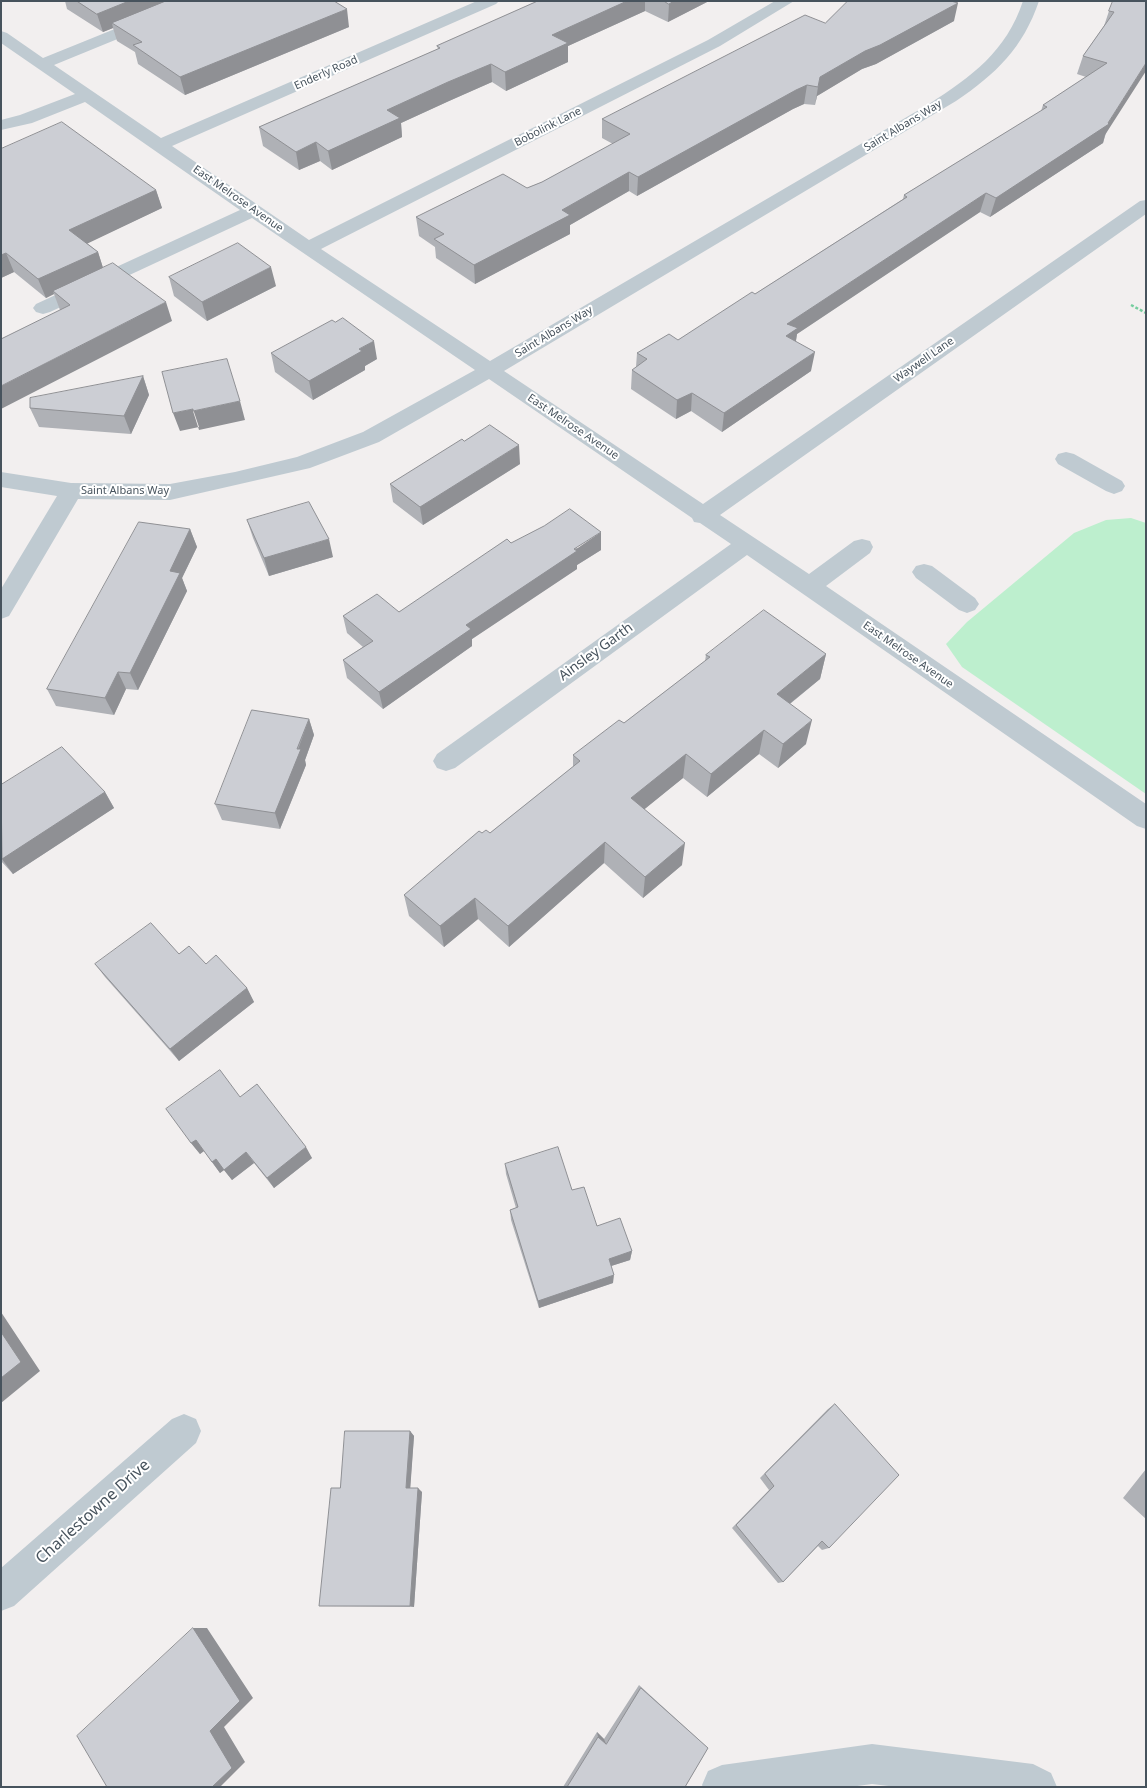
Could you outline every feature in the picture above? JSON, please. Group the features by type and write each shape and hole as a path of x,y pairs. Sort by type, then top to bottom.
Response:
{"street":[{"path":"42,64 198,1"},
{"name":"Enderly Road","path":"160,146 491,1"},
{"name":"Bobolink Lane","path":"308,248 714,43 786,1"},
{"name":"Saint Albans Way","path":"1,479 72,491 170,492 235,480 302,463 372,437 490,370 972,84 1002,57 1018,32 1031,1"},
{"name":"East Melrose Avenue","path":"1,36 308,248 702,516 809,586 1146,818"},
{"path":"1,125 26,119 88,95"},
{"name":"Waywell Lane","path":"702,516 1146,205"},
{"path":"43,308 254,210"},
{"path":"1066,459 1114,486"},
{"path":"1,610 72,491"},
{"name":"Ainsley Garth","path":"446,761 747,544"},
{"path":"809,586 862,547"},
{"path":"924,572 967,604"},
{"name":"Charlestowne Drive","path":"1,1593 184,1431"},
{"path":"722,1785 872,1764 1033,1784 1037,1787"}],"path":[{"path":"1131,305 1146,313"}],"green space":[{"path":"1131,518 1146,523 1146,794 962,667 946,644 967,622 1074,533 1106,520"}],"building":[{"path":"77,1 129,1 97,14"},
{"path":"166,1 334,1 347,9 180,77 133,45 142,42 112,23"},
{"path":"538,1 627,1 552,35 568,43 505,72 491,64 448,82 387,110 400,118 328,151 316,142 296,152 259,127 440,48 437,46"},
{"path":"848,1 951,1 958,3 880,45 865,51 820,77 818,87 807,85 796,90 638,177 629,172 562,210 570,215 474,265 434,239 444,234 416,217 503,174 527,188 542,182 630,134 602,119 805,15 825,23"},
{"path":"1113,1 1146,1 1146,63 1109,124 996,198 986,193 787,324 798,328 786,336 815,352 724,413 692,393 677,400 632,370 647,359 637,353 669,334 678,340 752,292 755,294 907,197 904,195 1047,107 1043,105 1107,63 1083,56 1114,12 1109,11"},
{"path":"62,122 156,190 69,230 98,252 38,279 6,253 1,255 1,149"},
{"path":"238,243 271,267 202,302 169,277"},
{"path":"113,263 166,302 1,386 1,339 70,305 53,291"},
{"path":"343,318 374,341 359,349 362,351 309,381 271,353 332,320 335,322"},
{"path":"227,359 240,401 193,411 193,409 173,413 162,372"},
{"path":"143,376 124,416 30,408 30,398"},
{"path":"490,425 519,445 420,507 390,484 462,439 464,441"},
{"path":"309,502 329,539 264,558 247,520"},
{"path":"570,509 601,532 574,549 577,551 466,625 471,629 379,692 343,660 373,641 343,616 377,594 399,612 507,539 511,543 544,526"},
{"path":"139,522 190,529 170,571 180,573 130,673 118,672 105,698 47,689"},
{"path":"764,610 826,654 777,694 812,720 783,744 764,730 711,774 686,754 631,798 685,843 645,877 605,842 508,926 475,898 440,926 404,895 479,831 482,833 486,830 490,833 580,761 573,755 619,720 624,723 710,657 706,655"},
{"path":"252,710 309,719 297,749 301,749 275,813 215,804"},
{"path":"62,747 105,792 2,859 1,785"},
{"path":"151,923 179,954 189,946 206,964 216,955 247,988 170,1049 95,964"},
{"path":"220,1070 240,1097 257,1084 306,1147 267,1178 246,1152 224,1170 216,1159 212,1162 196,1140 191,1143 166,1109"},
{"path":"558,1147 572,1190 584,1187 597,1226 620,1218 632,1251 609,1259 614,1275 538,1301 510,1210 518,1207 505,1164"},
{"path":"1,1332 21,1362 1,1378"},
{"path":"835,1404 899,1475 829,1548 822,1541 783,1582 736,1525 774,1486 765,1474"},
{"path":"345,1431 410,1431 406,1488 418,1488 410,1606 319,1606 331,1488 340,1488"},
{"path":"193,1628 240,1701 210,1731 232,1768 212,1787 107,1787 77,1736"},
{"path":"641,1688 708,1748 685,1787 567,1787 598,1737 606,1744"}]}
